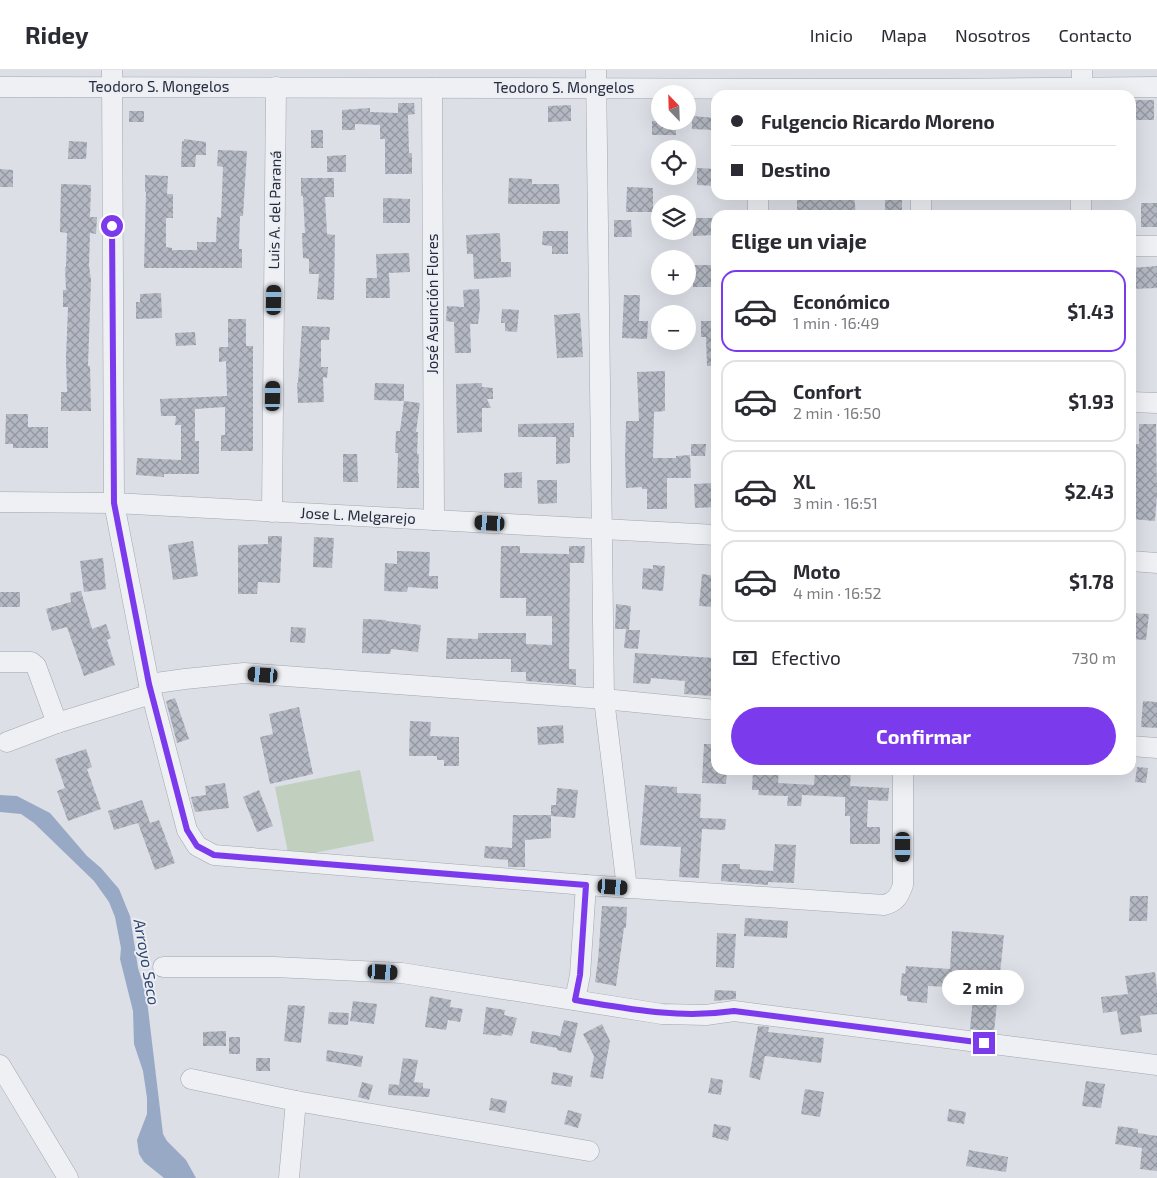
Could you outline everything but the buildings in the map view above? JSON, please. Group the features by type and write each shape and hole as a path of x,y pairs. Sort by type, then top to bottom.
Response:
{"street":[{"name":"Teodoro S. Mongelos","path":"0,87 111,78 276,87 432,88 596,79 734,90"},
{"path":"111,78 114,503 150,689 187,830 197,846 214,855 586,885 884,905 891,903 898,897 903,885 902,775"},
{"path":"596,79 604,699 627,888"},
{"name":"Teodoro S. Mongelos","path":"960,90 1082,84 1157,86"},
{"name":"Luis A. del Paraná","path":"272,512 276,87"},
{"name":"José Asunción Flores","path":"432,88 434,520"},
{"path":"1136,246 1157,246"},
{"path":"1136,402 1157,402"},
{"name":"Jose L. Melgarejo","path":"0,502 114,503 711,535"},
{"path":"1136,561 1157,563"},
{"path":"0,662 31,662 36,666 57,723"},
{"path":"7,742 150,689 185,679 244,674 604,699 711,710"},
{"path":"1136,746 1157,748"},
{"path":"575,1000 580,975 586,885"},
{"path":"163,967 274,967 402,973 662,1014 706,1015 734,1011 1157,1065"},
{"path":"0,1065 68,1178"},
{"path":"191,1079 296,1101 589,1151"},
{"path":"289,1178 296,1101"}],"green space":[{"path":"360,770 374,841 289,858 275,787"}],"water":[{"path":"0,795 17,796 50,813 87,856 101,868 119,889 130,916 138,968 146,992 163,1134 167,1141 186,1160 196,1178 164,1178 144,1162 139,1154 137,1140 147,1114 147,1098 143,1071 134,1044 133,1011 120,959 121,948 115,917 109,902 94,881 34,823 21,814 0,812"}],"route":[{"path":"112,226 114,503 151,694 187,830 197,846 214,855 586,885 580,975 575,1000 662,1014 706,1015 734,1011 984,1043"}],"water label":[{"name":"Arroyo Seco","path":"147,962"}]}
